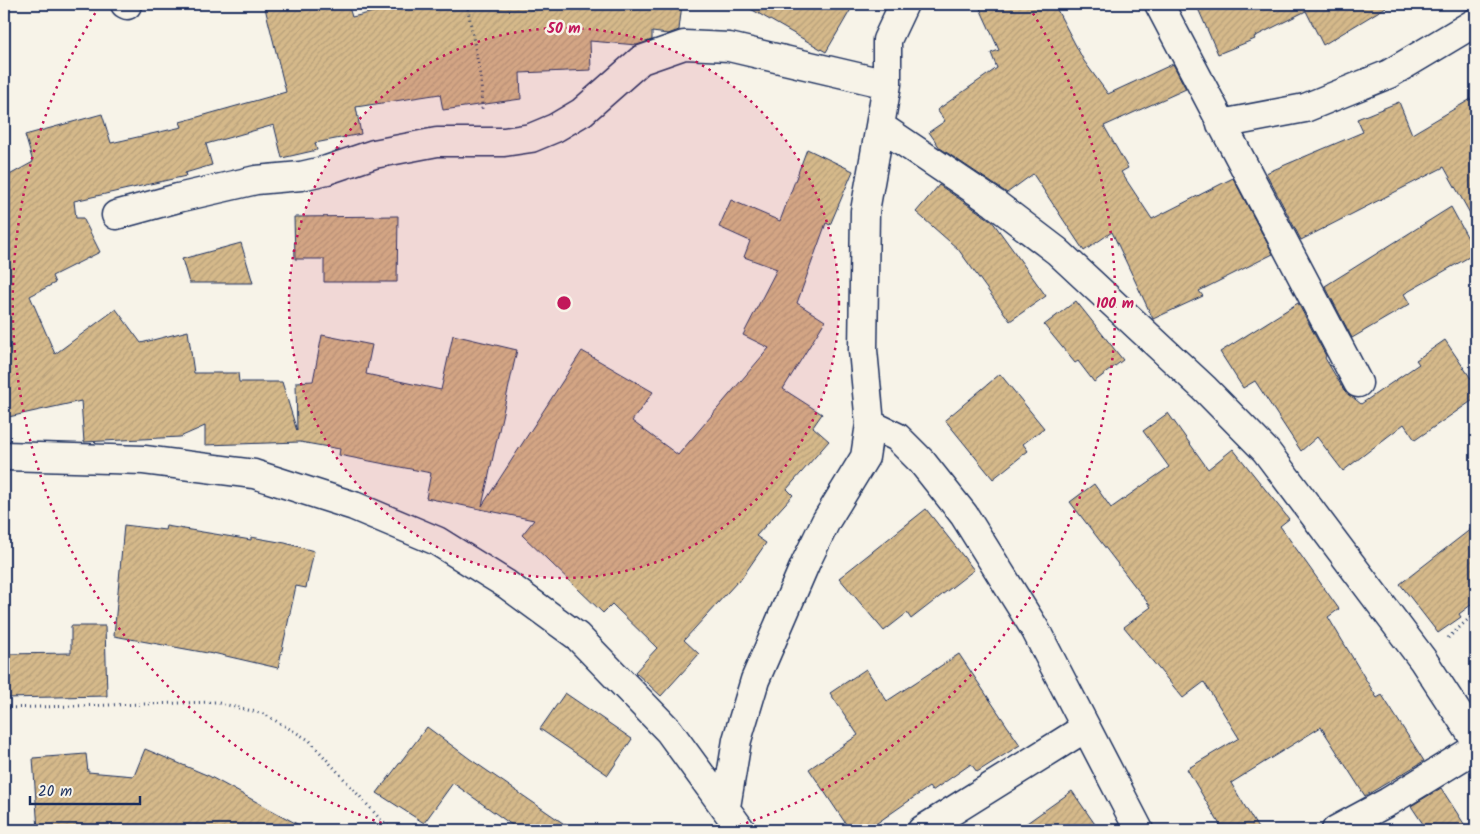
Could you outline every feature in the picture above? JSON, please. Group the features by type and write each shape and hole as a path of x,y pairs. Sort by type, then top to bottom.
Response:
{"street":[{"path":"726,808 737,740 755,680 806,562 826,521 865,457 870,424 863,350 865,212 887,84 886,40 904,4"},
{"path":"1159,4 1358,383"},
{"path":"1221,124 1305,108 1389,74 1476,22"},
{"path":"116,215 256,180 301,176 327,170 374,154 437,142 504,142 531,138 555,128 582,112 641,60 684,45 729,48 887,84"},
{"path":"880,126 994,203 1057,251 1206,389 1266,451 1424,660 1476,741"},
{"path":"870,424 897,437 922,462 964,515 1035,629 1139,830"},
{"path":"4,456 144,460 254,474 354,506 437,540 506,584 576,636 668,731 741,830"},
{"path":"922,830 1085,728"},
{"path":"1336,830 1476,748"}],"path":[{"path":"467,4 481,80 483,142"},
{"path":"1424,660 1476,612"},
{"path":"4,708 215,702 264,714 309,740 390,830"}],"building":[{"path":"264,4 348,4 352,17 408,4 682,4 679,30 668,34 652,32 652,40 637,45 590,41 591,70 520,73 521,99 443,110 440,94 356,107 361,134 315,143 317,150 282,158 274,125 206,144 212,165 185,173 186,176 74,201 76,218 83,218 100,252 52,276 55,283 30,296 55,354 116,309 141,343 188,331 194,373 238,373 239,382 282,382 297,431 296,382 313,381 322,335 372,345 366,374 441,390 453,335 517,350 482,506 582,351 653,392 632,421 678,455 769,348 743,335 777,269 744,257 750,241 719,227 731,200 780,221 807,149 853,171 830,225 826,223 797,303 825,321 783,389 822,414 813,427 829,441 787,489 793,495 756,536 766,543 739,582 684,640 699,654 661,696 635,672 657,648 612,604 603,613 522,535 534,520 426,498 431,473 339,455 340,449 300,442 205,445 205,426 180,437 84,442 81,401 4,418 4,178 33,162 25,135 102,114 111,143 182,127 180,122 286,92"},
{"path":"742,4 854,4 826,52"},
{"path":"978,4 1054,4 1084,61 1108,94 1173,64 1186,89 1104,126 1128,168 1121,172 1152,219 1233,178 1273,254 1199,291 1203,296 1153,319 1112,232 1084,251 1033,174 1007,193 940,148 929,132 945,121 937,110 997,68 991,53 999,50"},
{"path":"1196,4 1391,4 1323,45 1306,11 1254,37 1255,39 1218,54"},
{"path":"1476,96 1476,224 1444,167 1301,240 1266,173 1363,132 1357,119 1399,102 1412,134"},
{"path":"939,185 992,221 1046,296 1010,321 958,249 916,212"},
{"path":"1451,207 1476,253 1404,294 1410,304 1352,338 1325,286"},
{"path":"398,216 397,282 324,282 324,259 295,259 294,217"},
{"path":"241,243 253,283 189,283 182,259"},
{"path":"1076,301 1123,360 1094,382 1078,361 1075,363 1044,325"},
{"path":"1298,303 1326,356 1325,358 1344,390 1361,404 1419,364 1416,360 1445,340 1476,386 1476,398 1415,440 1404,424 1343,471 1317,437 1301,451 1255,381 1243,388 1220,352"},
{"path":"1000,374 1044,428 1023,444 1028,451 993,479 945,420"},
{"path":"1168,413 1208,469 1233,449 1289,519 1280,526 1339,609 1328,617 1377,698 1382,695 1424,761 1365,796 1321,727 1231,783 1259,830 1223,830 1187,769 1239,738 1204,682 1183,698 1124,627 1151,607 1070,502 1094,484 1111,508 1169,467 1143,431"},
{"path":"926,509 974,570 911,619 907,613 884,631 839,578"},
{"path":"124,525 165,530 166,526 251,540 251,537 285,543 314,551 306,588 296,586 278,668 213,653 114,636"},
{"path":"1476,525 1476,601 1459,614 1461,617 1438,633 1400,584"},
{"path":"71,626 105,626 107,696 4,698 4,654 71,653"},
{"path":"959,654 1020,745 977,772 971,764 932,791 929,787 867,830 850,830 809,769 858,735 830,693 866,669 887,701"},
{"path":"565,693 632,739 608,775 540,729"},
{"path":"427,727 573,830 519,830 453,783 424,823 377,793"},
{"path":"145,749 209,776 308,830 38,830 33,758 86,754 88,772 134,776"},
{"path":"1441,788 1468,830 1427,830 1411,806"},
{"path":"1072,791 1099,830 1017,830"}]}
